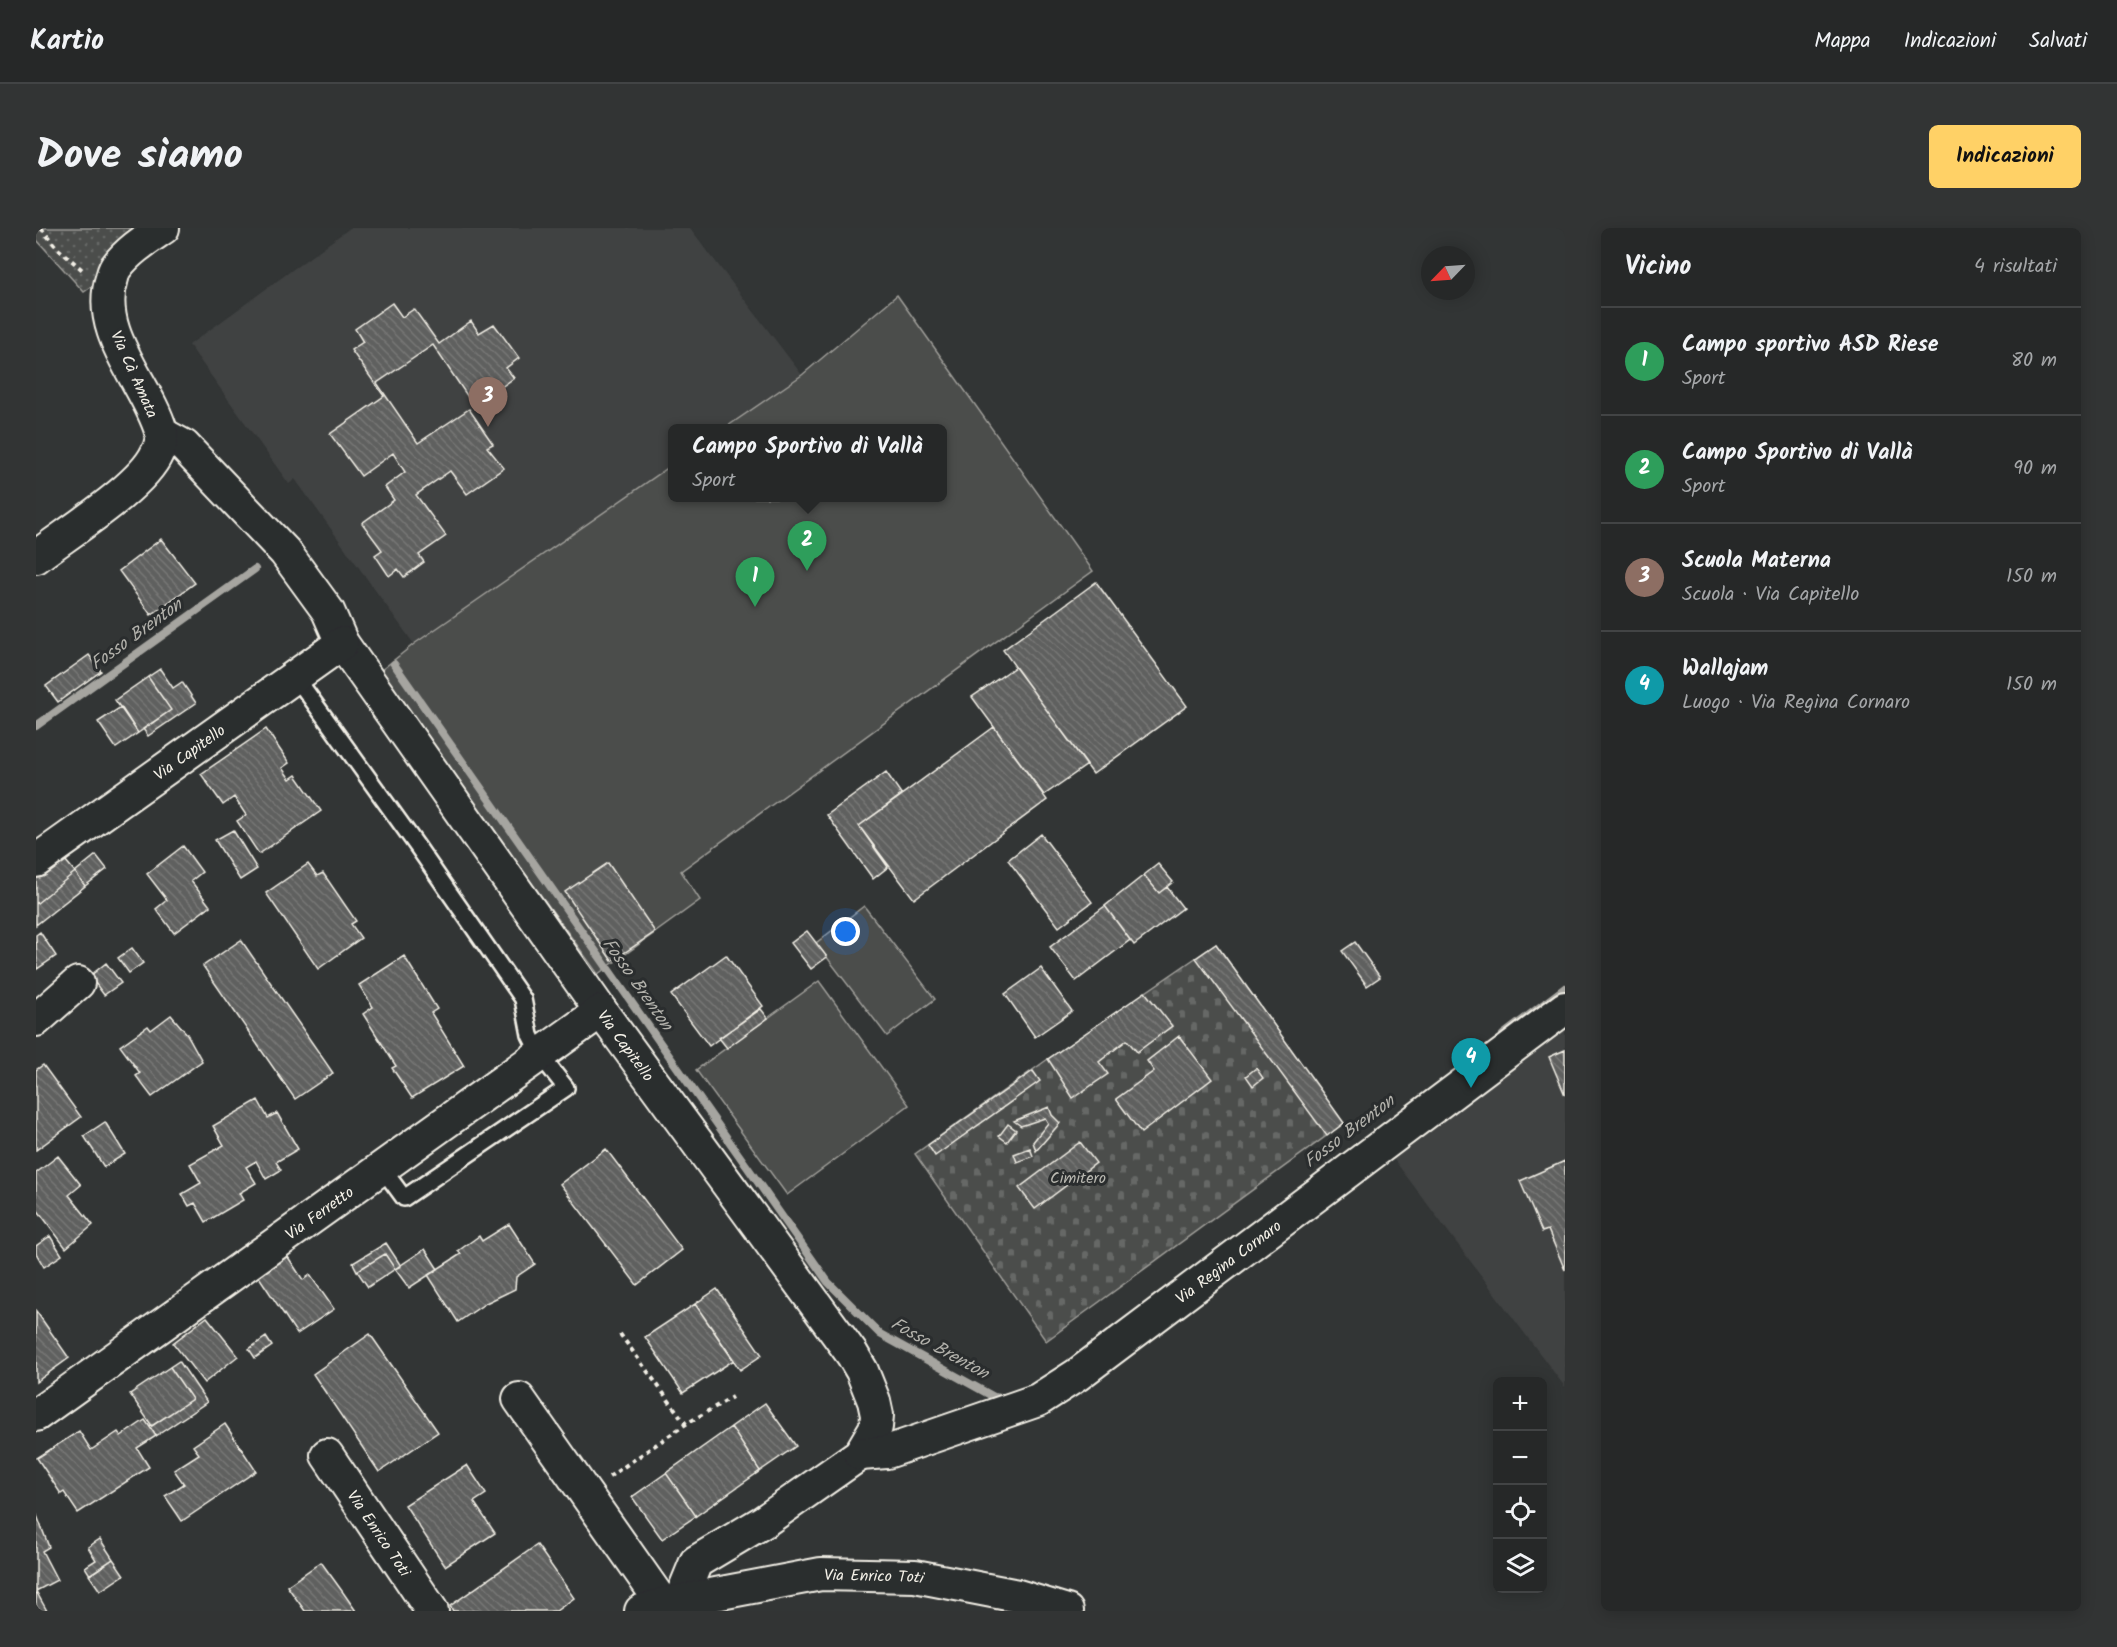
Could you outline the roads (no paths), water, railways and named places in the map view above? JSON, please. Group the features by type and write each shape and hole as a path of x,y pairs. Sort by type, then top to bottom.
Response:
{"street":[{"name":"Via Cà Amata","path":"36,556 124,491 158,454 162,434 119,344 110,313 108,291 116,267 133,249 163,228"},
{"name":"Via Capitello","path":"162,434 184,446 285,552 328,611 342,643 602,1011 845,1344 862,1371 874,1401 876,1428 860,1454"},
{"name":"Via Capitello","path":"36,861 342,643"},
{"path":"36,1020 78,983"},
{"name":"Via Regina Cornaro","path":"860,1454 887,1452 1038,1400 1077,1375 1565,1008"},
{"name":"Via Ferretto","path":"36,1414 602,1011"},
{"path":"519,1400 663,1607 696,1562 763,1522 860,1454"},
{"name":"Via Enrico Toti","path":"327,1455 432,1611"},
{"name":"Via Enrico Toti","path":"663,1607 820,1574 832,1574 915,1576 1018,1596 1067,1611"}],"lane":[{"path":"295,676 523,999 530,1035 540,1055 566,1088 404,1198 381,1168"}],"waterway":[{"name":"Fosso Brenton","path":"36,726 255,569"},
{"name":"Fosso Brenton","path":"394,664 828,1282 880,1334 994,1397 1006,1399"},
{"name":"Fosso Brenton","path":"1503,1035 1565,988"}],"place":[{"name":"Scuola Materna","path":"488,427"},
{"name":"Campo Sportivo di Vallà","path":"807,571"},
{"name":"Campo sportivo ASD Riese","path":"755,607"},
{"name":"Wallajam","path":"1471,1088"}],"park label":[{"name":"Cimitero","path":"1078,1177"}]}
